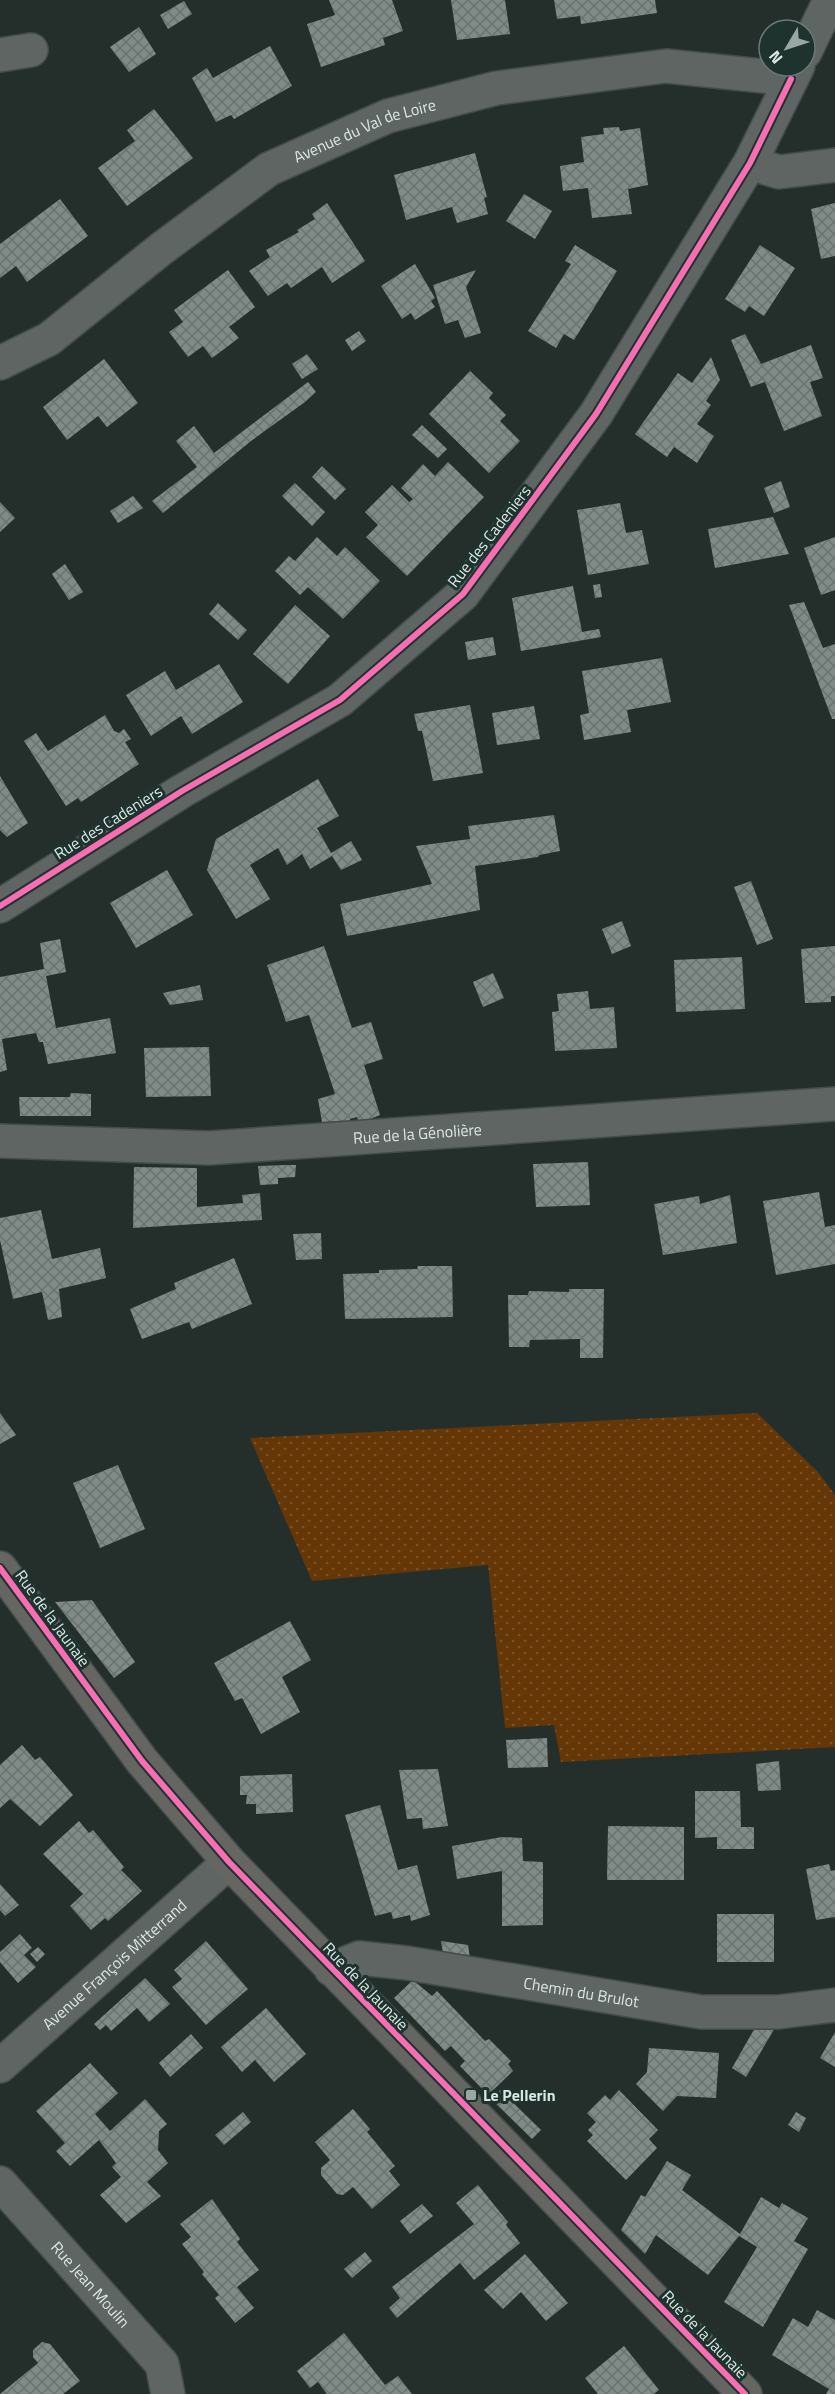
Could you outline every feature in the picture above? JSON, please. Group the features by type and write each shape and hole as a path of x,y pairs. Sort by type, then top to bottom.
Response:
{"main road":[{"name":"Rue de la Jaunaie","path":"0,1568 142,1761 229,1862 745,2394"}],"street":[{"name":"Rue des Cadeniers","path":"817,27 830,0"},
{"name":"Avenue du Val de Loire","path":"0,363 49,339 161,249 269,169 388,116 497,88 666,66 757,66"},
{"name":"Rue des Cadeniers","path":"0,906 182,790 340,700 463,594 596,414 750,162 792,78"},
{"path":"750,162 779,172 835,165"},
{"name":"Rue de la Génolière","path":"0,1141 209,1148 835,1104"},
{"name":"Avenue François Mitterrand","path":"0,2066 229,1862"},
{"name":"Chemin du Brulot","path":"331,1969 360,1958 407,1963 700,2012 778,2012 835,2005"},
{"name":"Rue Jean Moulin","path":"0,2184 162,2364 168,2394"}],"shaded area":[{"path":"757,1413 818,1472 835,1495 835,1747 561,1762 554,1725 505,1728 488,1565 312,1581 250,1438"}],"building":[{"path":"329,0 392,0 403,31 383,38 385,45 321,67 307,24 335,15"},
{"path":"451,0 505,0 510,34 457,40"},
{"path":"554,0 655,0 657,13 581,24 580,16 557,19"},
{"path":"184,1 192,14 168,29 160,15"},
{"path":"139,27 156,54 129,72 110,47"},
{"path":"270,46 292,86 234,119 231,115 216,122 192,78 207,68 213,78"},
{"path":"154,109 193,158 127,206 98,168 135,141 127,130"},
{"path":"619,127 620,131 640,128 648,185 628,189 632,214 592,218 588,188 563,191 560,166 584,162 581,137 604,134 603,128"},
{"path":"475,153 487,197 484,198 488,214 457,223 452,207 406,220 394,175"},
{"path":"524,194 552,211 535,239 506,221"},
{"path":"60,199 88,236 27,282 16,266 0,278 0,244"},
{"path":"327,203 365,261 332,283 322,267 291,288 287,283 268,296 249,271 270,257 266,250 299,232 297,230 315,219 312,214"},
{"path":"835,203 835,256 821,259 811,209"},
{"path":"575,245 617,271 574,340 564,334 556,348 528,331 571,264 565,261"},
{"path":"760,245 795,268 764,316 749,306 745,312 725,299"},
{"path":"415,264 435,298 431,301 435,307 415,320 411,313 402,319 381,286"},
{"path":"228,270 255,307 229,327 239,338 212,358 203,346 188,357 169,332 183,322 174,310"},
{"path":"476,270 466,287 481,333 465,338 458,320 445,324 433,285"},
{"path":"359,331 366,341 352,351 345,340"},
{"path":"745,334 761,364 811,345 823,378 810,382 822,416 784,431 765,382 751,387 731,340"},
{"path":"307,354 318,369 302,379 292,364"},
{"path":"711,357 720,380 706,401 711,405 697,424 714,436 697,463 674,447 667,457 635,434 678,373 692,383"},
{"path":"104,359 138,403 107,427 98,416 67,440 43,407"},
{"path":"470,371 493,393 489,398 506,415 500,421 520,441 489,473 429,414"},
{"path":"308,382 316,392 305,402 251,441 163,513 152,501 197,467 176,441 194,426 214,453"},
{"path":"422,425 447,449 438,458 412,435"},
{"path":"448,462 484,497 407,576 366,537 378,525 365,512 392,485 409,502 413,499 401,488 423,464 435,476"},
{"path":"322,466 346,489 335,500 312,477"},
{"path":"781,481 790,507 774,513 764,488"},
{"path":"295,483 325,512 312,526 282,496"},
{"path":"133,496 143,508 118,523 110,511"},
{"path":"0,502 15,518 0,532"},
{"path":"620,503 626,533 642,530 649,564 588,575 577,510"},
{"path":"773,517 789,554 715,568 708,529"},
{"path":"317,537 337,556 345,547 380,581 343,619 308,587 300,595 275,571 289,556 295,561"},
{"path":"835,537 835,590 821,595 804,548"},
{"path":"65,564 83,592 69,600 52,574"},
{"path":"600,584 602,597 595,598 593,585"},
{"path":"573,586 582,632 599,629 601,637 521,651 512,598"},
{"path":"804,602 823,648 835,644 835,719 832,719 789,605"},
{"path":"218,603 247,630 238,640 209,614"},
{"path":"295,605 330,636 288,684 253,654"},
{"path":"493,637 496,655 468,660 465,642"},
{"path":"662,658 671,702 627,710 631,732 584,740 580,715 589,713 582,671"},
{"path":"219,664 243,702 192,734 181,716 151,736 126,695 165,671 176,690"},
{"path":"470,705 483,773 433,781 422,731 418,731 414,714"},
{"path":"534,706 540,739 497,745 492,713"},
{"path":"105,715 114,731 119,733 124,729 131,739 125,742 139,764 81,802 78,798 66,806 24,741 36,733 48,751"},
{"path":"0,776 28,823 7,837 0,830"},
{"path":"318,779 339,816 317,828 331,853 351,841 362,860 341,870 332,856 310,869 302,854 287,865 278,848 250,865 270,899 236,919 207,870 216,839"},
{"path":"554,815 560,851 538,857 475,866 480,910 347,936 340,904 432,884 416,846 470,839 468,826"},
{"path":"167,870 193,915 136,948 110,903"},
{"path":"751,881 773,939 757,945 734,887"},
{"path":"622,921 631,946 612,954 602,929"},
{"path":"60,939 66,972 46,976 56,1028 110,1018 116,1053 48,1064 43,1042 39,1042 36,1033 2,1039 7,1070 0,1072 0,977 44,969 40,943"},
{"path":"324,946 352,1028 371,1022 383,1059 364,1065 380,1115 368,1120 358,1121 357,1117 350,1121 322,1122 318,1099 335,1094 309,1015 286,1022 267,965"},
{"path":"835,946 835,996 831,996 831,1002 805,1003 801,949"},
{"path":"742,957 745,1009 676,1012 674,960"},
{"path":"493,973 504,998 483,1007 473,982"},
{"path":"200,985 203,1000 170,1005 163,993"},
{"path":"588,991 590,1009 614,1007 617,1048 555,1051 552,1012 559,1011 557,994"},
{"path":"209,1047 211,1096 146,1097 144,1048"},
{"path":"71,1093 91,1094 91,1116 20,1116 19,1097 70,1097"},
{"path":"588,1162 590,1205 536,1207 533,1164"},
{"path":"296,1165 295,1177 278,1178 278,1184 260,1185 258,1166"},
{"path":"134,1167 197,1168 197,1207 243,1203 242,1195 260,1193 262,1220 133,1228"},
{"path":"819,1192 825,1227 835,1225 835,1264 776,1275 763,1201"},
{"path":"730,1195 737,1243 663,1255 654,1204 699,1196 700,1204"},
{"path":"41,1210 52,1259 100,1248 106,1278 59,1289 62,1317 48,1320 42,1292 13,1299 0,1240 0,1218"},
{"path":"321,1233 322,1259 296,1260 293,1234"},
{"path":"234,1258 252,1304 192,1329 189,1322 142,1339 130,1309 176,1289 174,1283"},
{"path":"418,1266 452,1266 453,1317 345,1319 343,1274 417,1269"},
{"path":"569,1289 604,1289 603,1358 580,1358 580,1339 530,1340 529,1347 509,1347 508,1295 528,1295 529,1291 569,1292"},
{"path":"0,1413 16,1435 0,1444"},
{"path":"118,1465 145,1529 100,1548 73,1483"},
{"path":"92,1600 135,1662 114,1678 55,1602"},
{"path":"290,1621 311,1660 282,1677 300,1712 261,1734 242,1698 235,1701 214,1663"},
{"path":"547,1738 548,1767 508,1768 506,1740"},
{"path":"22,1745 35,1760 40,1757 73,1795 40,1826 10,1799 0,1808 0,1765"},
{"path":"779,1761 781,1790 758,1791 756,1764"},
{"path":"438,1769 448,1826 423,1829 422,1818 407,1819 399,1770"},
{"path":"292,1774 293,1812 256,1814 256,1804 246,1804 247,1795 240,1795 240,1776"},
{"path":"695,1791 740,1791 741,1827 754,1827 754,1849 717,1849 717,1837 695,1838"},
{"path":"380,1805 398,1870 417,1865 430,1915 411,1921 410,1915 393,1919 391,1912 375,1916 345,1815"},
{"path":"79,1821 89,1833 93,1830 124,1867 121,1870 142,1891 108,1921 105,1918 91,1930 70,1906 83,1894 43,1854"},
{"path":"608,1826 684,1827 684,1880 607,1880"},
{"path":"502,1837 522,1838 523,1861 543,1862 543,1925 502,1926 502,1871 457,1879 452,1846"},
{"path":"829,1864 831,1871 835,1870 835,1917 816,1920 806,1869"},
{"path":"0,1884 19,1905 5,1916 0,1910"},
{"path":"717,1914 774,1914 774,1962 717,1962"},
{"path":"20,1934 32,1948 24,1955 36,1967 18,1983 0,1962 0,1952"},
{"path":"206,1941 248,1989 206,2025 172,1987 182,1979 174,1970"},
{"path":"441,1941 468,1945 470,1958 443,1953"},
{"path":"38,1947 45,1954 37,1962 30,1954"},
{"path":"145,1978 170,2004 149,2022 137,2008 111,2031 106,2025 100,2030 94,2024"},
{"path":"413,1980 432,1996 437,1991 485,2041 489,2039 511,2061 508,2064 513,2071 488,2095 460,2066 465,2061 451,2046 445,2051 394,1998"},
{"path":"266,2008 306,2054 274,2082 255,2060 242,2072 221,2047"},
{"path":"756,2026 776,2026 746,2077 732,2068"},
{"path":"835,2032 835,2067 820,2058"},
{"path":"191,2034 203,2048 170,2077 159,2063"},
{"path":"649,2048 719,2053 716,2098 677,2096 663,2111 636,2084 647,2072"},
{"path":"90,2063 118,2093 95,2114 110,2131 145,2099 167,2124 159,2131 158,2150 168,2163 147,2182 161,2196 126,2223 100,2195 121,2177 112,2167 116,2163 99,2140 70,2166 56,2151 65,2143 36,2111"},
{"path":"500,2090 541,2130 532,2139 491,2099"},
{"path":"619,2090 658,2130 649,2139 657,2148 626,2180 587,2141 593,2135 588,2130 596,2122 587,2113 605,2095 610,2100"},
{"path":"353,2109 370,2129 367,2132 395,2166 389,2171 400,2185 372,2209 353,2187 343,2195 337,2194 321,2175 321,2168 330,2160 315,2142"},
{"path":"243,2112 251,2122 224,2145 215,2135"},
{"path":"796,2112 806,2118 799,2132 788,2125"},
{"path":"667,2161 691,2175 682,2190 740,2234 761,2197 779,2208 782,2203 808,2218 794,2241 808,2249 763,2327 724,2302 757,2247 739,2236 708,2275 656,2235 645,2254 621,2230 641,2195 645,2197"},
{"path":"478,2185 508,2222 506,2225 520,2243 474,2280 460,2263 397,2318 389,2308 400,2298 392,2287 474,2224 456,2203"},
{"path":"212,2199 240,2239 237,2242 259,2270 237,2287 254,2308 235,2323 215,2298 219,2295 182,2244 191,2237 180,2224"},
{"path":"422,2204 433,2216 410,2234 400,2221"},
{"path":"365,2252 372,2261 352,2278 344,2269"},
{"path":"525,2254 568,2303 546,2321 521,2292 503,2309 484,2290"},
{"path":"817,2310 835,2320 835,2394 826,2394 829,2389 772,2355 793,2318 808,2327"},
{"path":"344,2333 385,2385 398,2376 412,2394 327,2394 318,2382 310,2388 297,2371"},
{"path":"42,2342 50,2344 80,2381 63,2394 0,2394 38,2363 33,2357 33,2350"},
{"path":"624,2346 659,2390 654,2394 598,2394 585,2378"}],"cycle path":[{"path":"0,906 182,791 340,700 463,594 596,414 750,163 791,79"},
{"path":"0,1568 142,1761 229,1862 745,2394"}],"place":[{"name":"Le Pellerin","path":"471,2095"}]}
